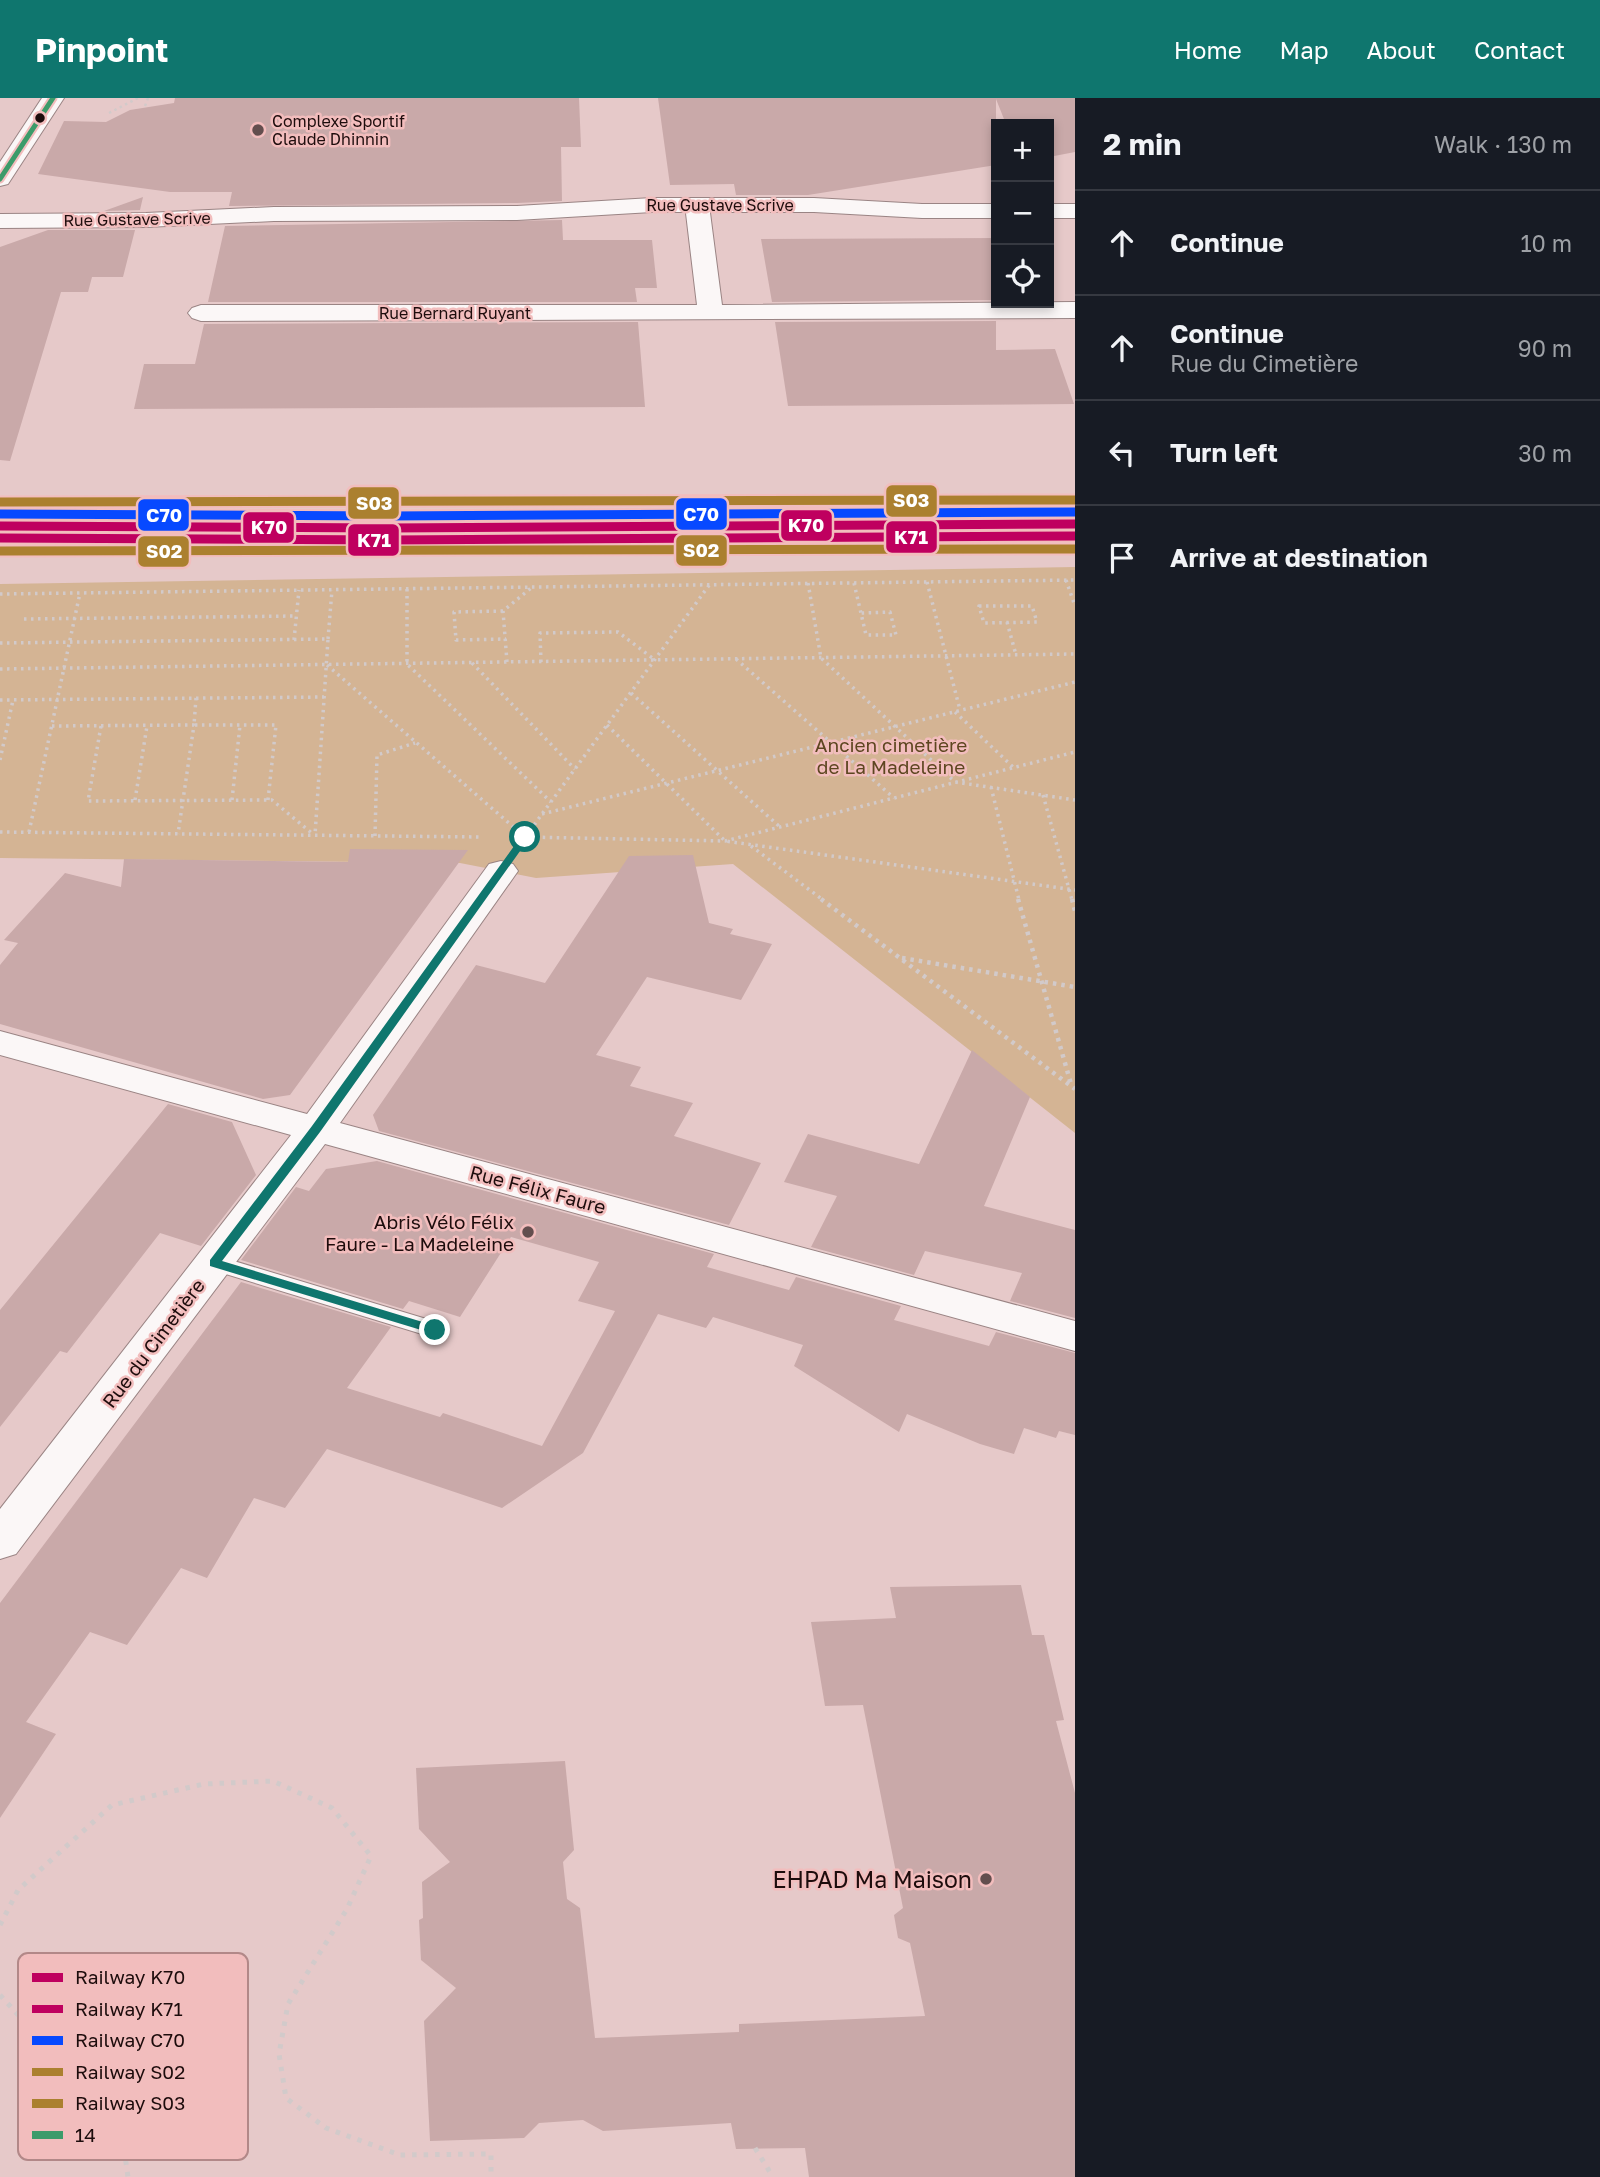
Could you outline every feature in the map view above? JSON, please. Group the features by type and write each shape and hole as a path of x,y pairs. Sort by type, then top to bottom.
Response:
{"street":[{"path":"0,179 53,98"},
{"path":"698,210 710,313"},
{"name":"Rue Gustave Scrive","path":"0,212 517,213 552,216 698,210 873,215 922,211 991,211"},
{"path":"1054,211 1075,211"},
{"name":"Rue Gustave Scrive","path":"0,221 146,220 274,214"},
{"name":"Rue Bernard Ruyant","path":"201,313 1075,310"},
{"name":"Rue du Cimetière","path":"0,1542 316,1129 499,848"},
{"name":"Rue Félix Faure","path":"0,1043 1075,1336"}],"lane":[{"path":"214,1263 435,1330"}],"path":[{"path":"109,113 138,98"},
{"path":"145,106 148,98"},
{"path":"1066,580 1075,606"},
{"path":"0,594 1075,580"},
{"path":"927,582 960,710"},
{"path":"808,583 821,658 955,782 1075,800"},
{"path":"854,583 866,635 896,635 890,612 861,613"},
{"path":"525,837 710,584"},
{"path":"506,639 456,640 454,612 503,611 532,587"},
{"path":"407,589 407,664 551,802"},
{"path":"294,640 299,590"},
{"path":"315,835 332,590"},
{"path":"29,832 80,593"},
{"path":"979,606 1032,606 1037,622 1007,622 984,623 979,606"},
{"path":"503,611 507,662"},
{"path":"24,619 296,616"},
{"path":"1007,622 1017,655"},
{"path":"541,662 540,633 618,632 655,660"},
{"path":"0,643 328,639"},
{"path":"0,669 1075,654"},
{"path":"736,659 895,799"},
{"path":"471,663 575,769"},
{"path":"327,665 525,837"},
{"path":"542,814 1075,682"},
{"path":"631,693 780,827"},
{"path":"0,700 324,697"},
{"path":"178,834 197,698"},
{"path":"0,760 13,700"},
{"path":"954,712 1013,767"},
{"path":"232,800 240,725"},
{"path":"52,726 276,725 268,800"},
{"path":"607,725 725,841"},
{"path":"101,726 88,801 272,800 315,835"},
{"path":"135,800 147,726"},
{"path":"375,835 377,755 416,742"},
{"path":"725,841 1075,752"},
{"path":"991,788 1013,881 1073,1088"},
{"path":"1043,795 1075,911"},
{"path":"0,832 375,835 499,848 525,837 725,841 1075,890"},
{"path":"749,844 1073,1088"},
{"path":"901,958 1075,987"},
{"path":"0,1925 18,1890 112,1805 204,1784 273,1781 332,1808 372,1856 347,1909 288,2004 279,2054 286,2098 327,2128 400,2155 491,2154 491,2172"},
{"path":"0,1995 18,2015"},
{"path":"755,2148 774,2177"}],"green space":[{"name":"Ancien cimetière de La Madeleine","path":"1075,567 1075,1133 733,864 536,878 460,863 0,858 0,584"}],"building":[{"path":"175,98 579,98 581,147 561,147 562,201 229,206 232,192 170,192 38,174 64,121 106,122 130,110 174,103"},
{"path":"658,98 1075,98 1075,152 1054,156 1054,119 1004,119 996,99 996,119 991,119 991,166 808,195 736,195 734,184 670,185"},
{"path":"143,197 140,210 104,211"},
{"path":"562,220 563,240 652,240 657,288 635,288 637,302 208,302 225,226"},
{"path":"48,230 135,230 123,277 92,277 88,292 61,292 10,461 0,460 0,247"},
{"path":"991,238 991,300 772,302 761,239"},
{"path":"996,321 996,350 1055,349 1074,404 788,406 775,322"},
{"path":"638,322 645,407 134,409 144,364 195,364 204,324"},
{"path":"350,849 468,850 290,1095 263,1099 0,1024 0,965 18,943 4,940 65,873 121,887 124,859 348,862"},
{"path":"693,855 709,923 733,929 730,934 772,944 741,1000 647,977 596,1055 641,1067 630,1086 693,1103 674,1136 761,1163 729,1225 379,1131 373,1115 476,965 545,983 629,856"},
{"path":"972,1050 1030,1097 984,1206 1075,1230 1075,1318 1010,1301 1022,1273 925,1251 914,1275 811,1247 837,1196 784,1182 808,1134 919,1164"},
{"path":"168,1104 232,1122 256,1175 201,1246 160,1233 67,1353 60,1351 0,1427 0,1310"},
{"path":"377,1161 714,1254 707,1267 789,1290 796,1277 901,1306 894,1320 989,1346 996,1332 1075,1353 1075,1435 1059,1431 1056,1438 1024,1428 1014,1454 980,1444 907,1414 899,1432 794,1366 803,1345 713,1317 706,1328 658,1314 583,1453 502,1508 327,1449 285,1508 254,1498 207,1578 181,1568 127,1645 90,1632 26,1722 56,1734 0,1818 0,1603 241,1282 391,1327 347,1388 440,1417 443,1413 542,1446 615,1311 578,1301 599,1262 511,1237 460,1317 409,1301 403,1309 241,1260 296,1187 309,1191 326,1169"},
{"name":"EHPAD Ma Maison","path":"1021,1585 1032,1635 1044,1635 1064,1720 1056,1721 1075,1793 1075,2177 809,2177 805,2148 736,2149 731,2123 603,2131 583,2120 539,2123 524,2138 430,2141 424,2021 456,1988 421,1960 419,1920 423,1918 422,1882 450,1862 419,1829 416,1768 565,1761 574,1850 563,1862 567,1899 580,1908 595,2038 739,2032 739,2024 925,2016 910,1943 898,1938 894,1915 903,1908 863,1705 825,1706 811,1622 896,1618 890,1587"}],"rail line":[{"name":"S03","path":"0,502 1075,500"},
{"name":"C70","path":"0,514 389,516 1075,512"},
{"name":"K70","path":"0,526 389,528 1075,524"},
{"name":"K71","path":"0,538 389,540 1075,536"},
{"name":"S02","path":"0,551 1075,549"}],"transit line":[{"name":"14","path":"0,179 53,98"}],"place":[{"name":"Complexe Sportif Claude Dhinnin","path":"258,130"},
{"name":"Abris Vélo Félix Faure - La Madeleine","path":"528,1232"},
{"name":"EHPAD Ma Maison","path":"986,1879"}],"route":[{"path":"435,1330 214,1263 316,1129 525,837"}]}
